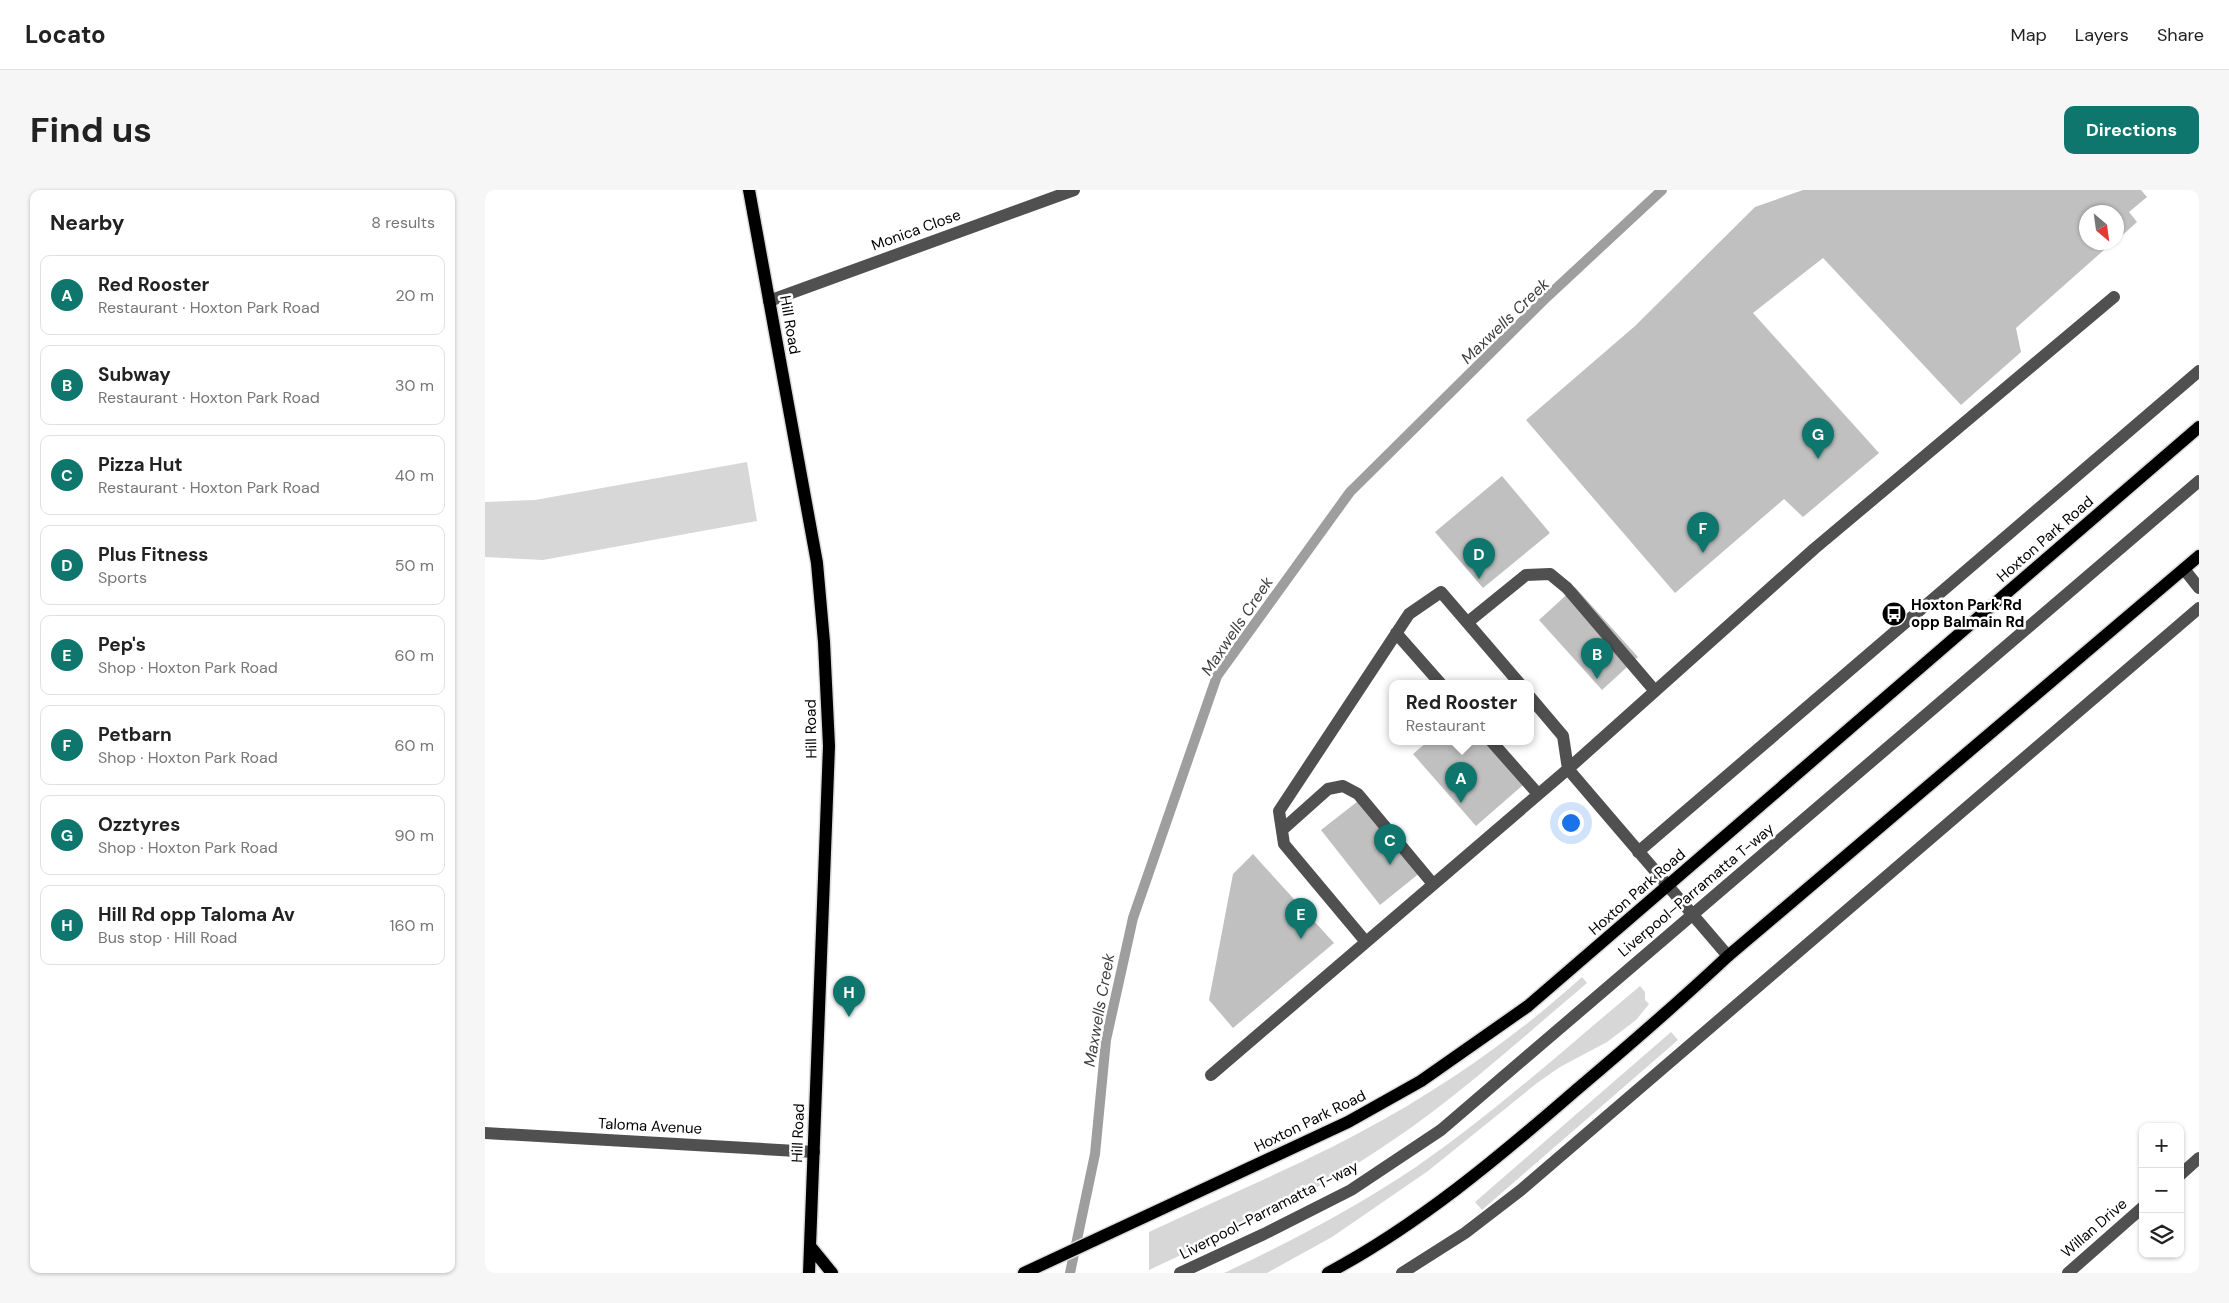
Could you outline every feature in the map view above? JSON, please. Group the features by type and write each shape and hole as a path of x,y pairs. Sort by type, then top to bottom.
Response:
{"main road":[{"name":"Hill Road","path":"749,190 817,563 824,642 829,746 809,1273"},
{"name":"Hoxton Park Road","path":"1024,1273 1149,1213 1348,1122 1421,1081 1528,1006 2199,427"},
{"path":"1328,1273 1423,1214 1513,1145 1665,1014 1729,956 2199,556"},
{"path":"810,1246 832,1273"}],"street":[{"name":"Monica Close","path":"769,301 1074,190"},
{"path":"1211,1075 1568,768 1814,549 2114,297"},
{"path":"1638,852 2199,371"},
{"name":"Liverpool–Parramatta T-way","path":"1180,1273 1264,1234 1351,1190 1441,1130 2199,481"},
{"path":"2184,569 2199,588"},
{"path":"1468,622 1526,574 1550,574 1567,588 1655,691"},
{"path":"1365,942 1284,844 1279,811 1409,614 1441,592 1517,680"},
{"path":"1402,1273 1465,1233 1521,1190 2199,608"},
{"path":"1396,633 1437,680"},
{"path":"1534,701 1563,736 1568,768 1729,956"},
{"path":"1495,745 1538,794"},
{"path":"1282,830 1328,789 1343,786 1358,794 1433,884"},
{"name":"Taloma Avenue","path":"485,1133 814,1152"},
{"path":"2184,1171 2199,1158"},
{"name":"Willan Drive","path":"2067,1273 2139,1210"}],"shaded area":[{"path":"747,462 757,521 543,560 485,557 485,502 535,500"},
{"path":"1582,977 1587,983 1468,1084 1393,1140 1305,1194 1243,1226 1149,1270 1149,1232 1366,1130 1463,1071 1524,1026"},
{"path":"1640,986 1645,992 1645,1000 1649,1004 1636,1020 1607,1042 1560,1067 1537,1083 1428,1171 1332,1237 1267,1273 1224,1273 1322,1224 1416,1167 1502,1102"},
{"path":"1671,1032 1678,1040 1482,1210 1475,1202"}],"building":[{"path":"1803,190 2141,190 2147,197 2129,212 2137,222 2124,234 2124,205 2079,205 2079,250 2104,250 2016,328 2021,352 1961,405 1823,258 1753,313 1879,453 1803,517 1784,499 1675,593 1526,420 1635,326 1755,207"},
{"path":"1502,476 1550,533 1483,588 1435,532"},
{"path":"1575,587 1638,657 1602,690 1539,620"},
{"path":"1424,745 1488,745 1523,785 1476,826 1413,754"},
{"path":"1362,798 1421,872 1380,905 1321,830"},
{"path":"1253,854 1334,943 1233,1028 1209,1000 1233,874"}],"waterway":[{"name":"Maxwells Creek","path":"1070,1273 1095,1154 1106,1040 1133,918 1217,676 1350,492 1548,296 1662,190"}],"place":[{"name":"Ozztyres","path":"1818,459"},
{"name":"Petbarn","path":"1703,553"},
{"name":"Plus Fitness","path":"1479,579"},
{"name":"Hoxton Park Rd opp Balmain Rd","path":"1894,614"},
{"name":"Subway","path":"1597,679"},
{"name":"Red Rooster","path":"1461,803"},
{"name":"Pizza Hut","path":"1390,865"},
{"name":"Pep's","path":"1301,939"},
{"name":"Hill Rd opp Taloma Av","path":"849,1017"}]}
